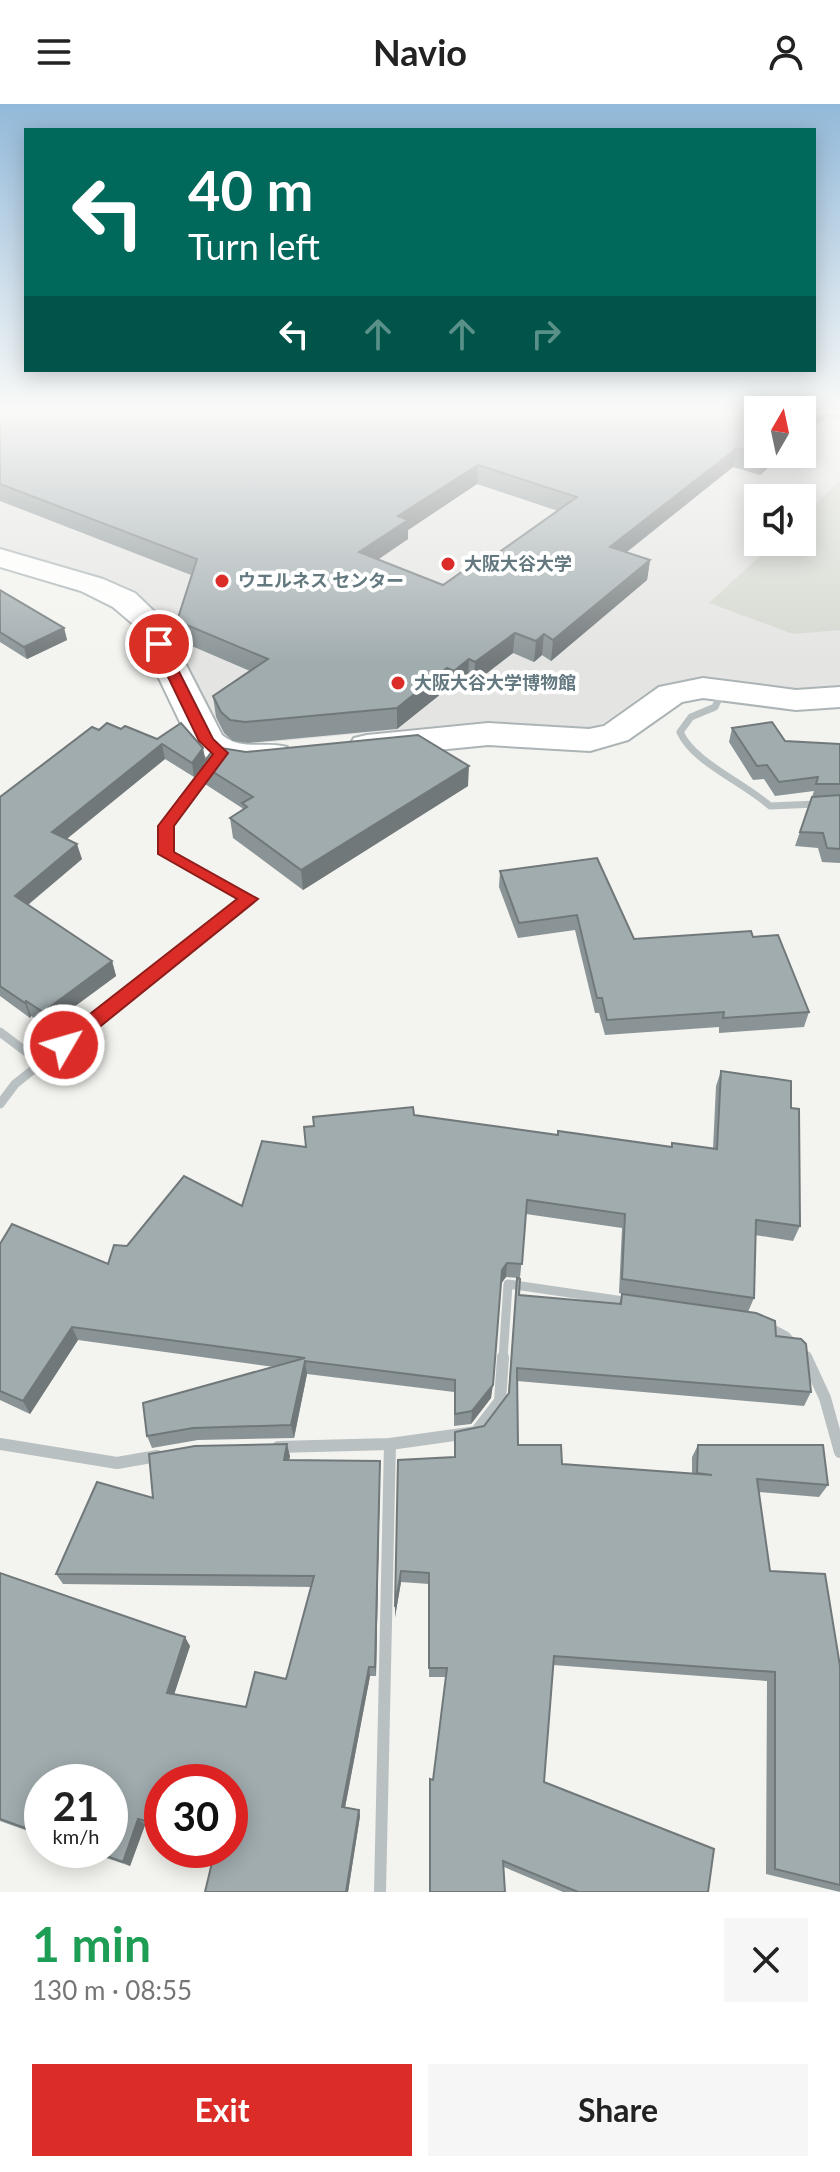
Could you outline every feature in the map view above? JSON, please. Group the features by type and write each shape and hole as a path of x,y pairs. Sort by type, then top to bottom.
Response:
{"street":[{"path":"0,558 92,585 124,600 147,620 207,741 221,753 248,757 488,734 590,740 616,733 671,694 703,688 796,700 840,697"},
{"path":"723,690 715,707 691,717 680,732 685,746 755,792 770,806 840,803"},
{"path":"0,1104 15,1084 249,899 166,854 166,826 221,753"},
{"path":"0,1032 41,1063"},
{"path":"260,1449 390,1444 476,1432 500,1401 508,1284 645,1304"},
{"path":"763,1325 787,1334 808,1358 825,1395 840,1452"},
{"path":"0,1444 117,1463 171,1454"},
{"path":"380,1892 390,1444"}],"shaded area":[{"name":"大阪大谷大学","path":"0,496 744,496 744,556 816,556 816,496 840,496 840,687 802,691 719,679 672,682 646,693 595,729 489,721 272,742 240,738 214,720 167,622 139,594 113,582 0,547"},
{"path":"824,496 840,496 840,630 793,634 709,603 760,556 816,556 816,504"}],"building":[{"path":"33,496 429,496 398,516 408,520 359,552 443,585 467,568 474,570 575,496 675,496 610,547 650,560 553,640 544,634 536,641 515,633 475,662 469,659 454,671 447,668 397,708 245,722 230,720 221,712 213,696 268,659 177,621 197,559"},
{"path":"0,590 64,628 24,647 0,632"},
{"path":"772,722 785,741 840,744 840,784 816,784 818,777 779,782 767,765 757,766 732,728"},
{"path":"107,723 121,729 125,726 157,739 181,723 203,748 192,763 162,744 52,832 77,844 15,896 112,961 43,1012 0,986 0,797 92,727 99,730"},
{"path":"418,735 469,766 301,870 230,818 247,807 242,803 253,797 202,765 215,747 246,752"},
{"path":"840,795 840,849 827,848 823,833 800,832 812,797"},
{"path":"597,858 634,939 751,931 753,937 778,935 809,1012 723,1018 724,1012 607,1020 602,998 597,998 577,915 519,923 500,871"},
{"path":"721,1071 791,1081 791,1108 799,1109 800,1226 756,1220 754,1298 622,1279 625,1214 527,1200 522,1264 507,1263 502,1270 493,1385 472,1411 455,1414 455,1380 305,1361 291,1425 193,1428 147,1436 143,1403 305,1358 72,1327 23,1401 0,1391 0,1244 12,1224 108,1264 114,1245 127,1246 184,1176 242,1206 262,1141 306,1147 304,1127 314,1126 313,1117 413,1107 414,1115 558,1135 558,1131 672,1147 672,1143 717,1149"},
{"path":"517,1278 520,1279 519,1295 621,1304 622,1294 756,1313 775,1321 776,1336 801,1339 806,1344 811,1392 517,1368 518,1445 561,1445 562,1464 712,1475 697,1473 698,1445 823,1445 828,1485 757,1479 770,1571 825,1574 840,1666 840,1885 775,1869 775,1672 554,1656 544,1782 714,1849 708,1892 578,1892 503,1861 505,1892 430,1892 430,1779 433,1780 447,1668 429,1668 429,1573 401,1571 395,1607 398,1460 455,1457 455,1432 484,1426 509,1393"},
{"path":"287,1444 284,1460 380,1461 375,1667 369,1667 342,1807 359,1810 346,1892 205,1892 211,1868 248,1868 248,1764 144,1764 144,1820 138,1819 128,1848 128,1764 24,1764 24,1828 0,1819 0,1573 185,1637 167,1693 246,1707 255,1672 286,1679 314,1576 56,1574 97,1482 153,1498 149,1454 195,1446"}],"place":[{"name":"大阪大谷大学","path":"448,564"},
{"name":"ウエルネス センター","path":"222,581"},
{"name":"大阪大谷大学博物館","path":"398,683"}],"route":[{"path":"64,1045 249,899 166,854 166,826 221,753 207,741 159,644"}]}
